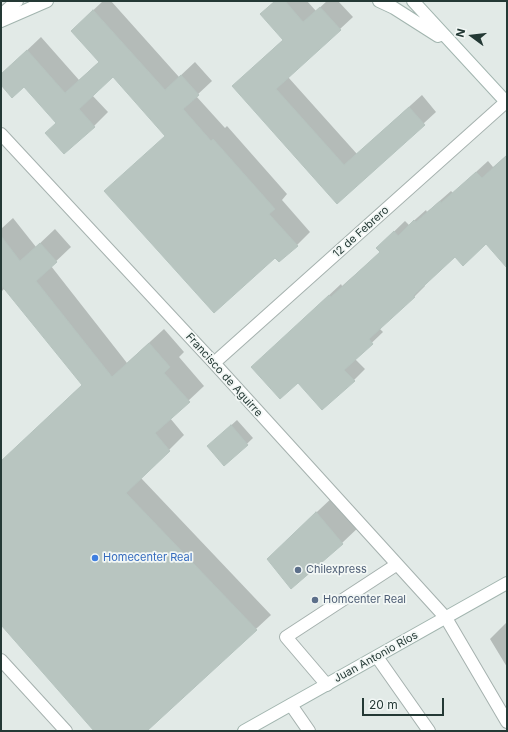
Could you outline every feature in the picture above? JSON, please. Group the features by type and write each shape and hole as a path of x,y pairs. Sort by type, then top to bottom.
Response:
{"street":[{"path":"1,15 17,1"},
{"path":"1,21 47,1"},
{"path":"379,1 394,8 429,29 461,54"},
{"path":"413,1 507,102"},
{"name":"12 de Febrero","path":"214,363 507,102"},
{"name":"Francisco de Aguirre","path":"1,134 214,363 396,565 446,618 507,722"},
{"path":"327,685 286,637 396,565"},
{"name":"Juan Antonio Ríos","path":"244,731 507,583"},
{"path":"377,657 429,731"},
{"path":"1,660 66,731"},
{"path":"291,705 309,731"}],"building":[{"path":"275,1 285,1 303,22 320,7 341,30 276,89 344,165 409,107 425,125 337,204 232,86 283,40 260,14"},
{"path":"93,10 165,90 181,75 199,95 183,109 211,141 213,139 275,209 269,214 298,246 279,262 275,258 214,313 104,191 165,136 113,77 79,109 95,127 64,154 45,133 56,123 24,87 12,98 1,85 1,74 27,50 65,93 99,62 71,31"},
{"path":"507,155 507,268 486,244 463,266 455,257 413,296 415,297 369,339 373,344 344,370 355,381 322,410 298,383 280,399 251,367 329,295 331,297 380,252 376,248 394,231 398,236 414,220 416,222 440,201 441,203 476,172 482,178"},
{"name":"Homecenter Real","path":"1,236 20,261 40,243 57,262 36,281 112,377 149,343 170,367 164,373 190,402 155,433 170,451 126,493 257,630 147,731 94,731 1,625 1,461 82,385 1,285"},
{"path":"231,425 248,445 224,466 207,446"},
{"path":"316,512 343,544 291,589 267,559"}],"place":[{"name":"Homecenter Real","path":"95,558"},
{"name":"Chilexpress","path":"298,570"},
{"name":"Homcenter Real","path":"315,600"}]}
